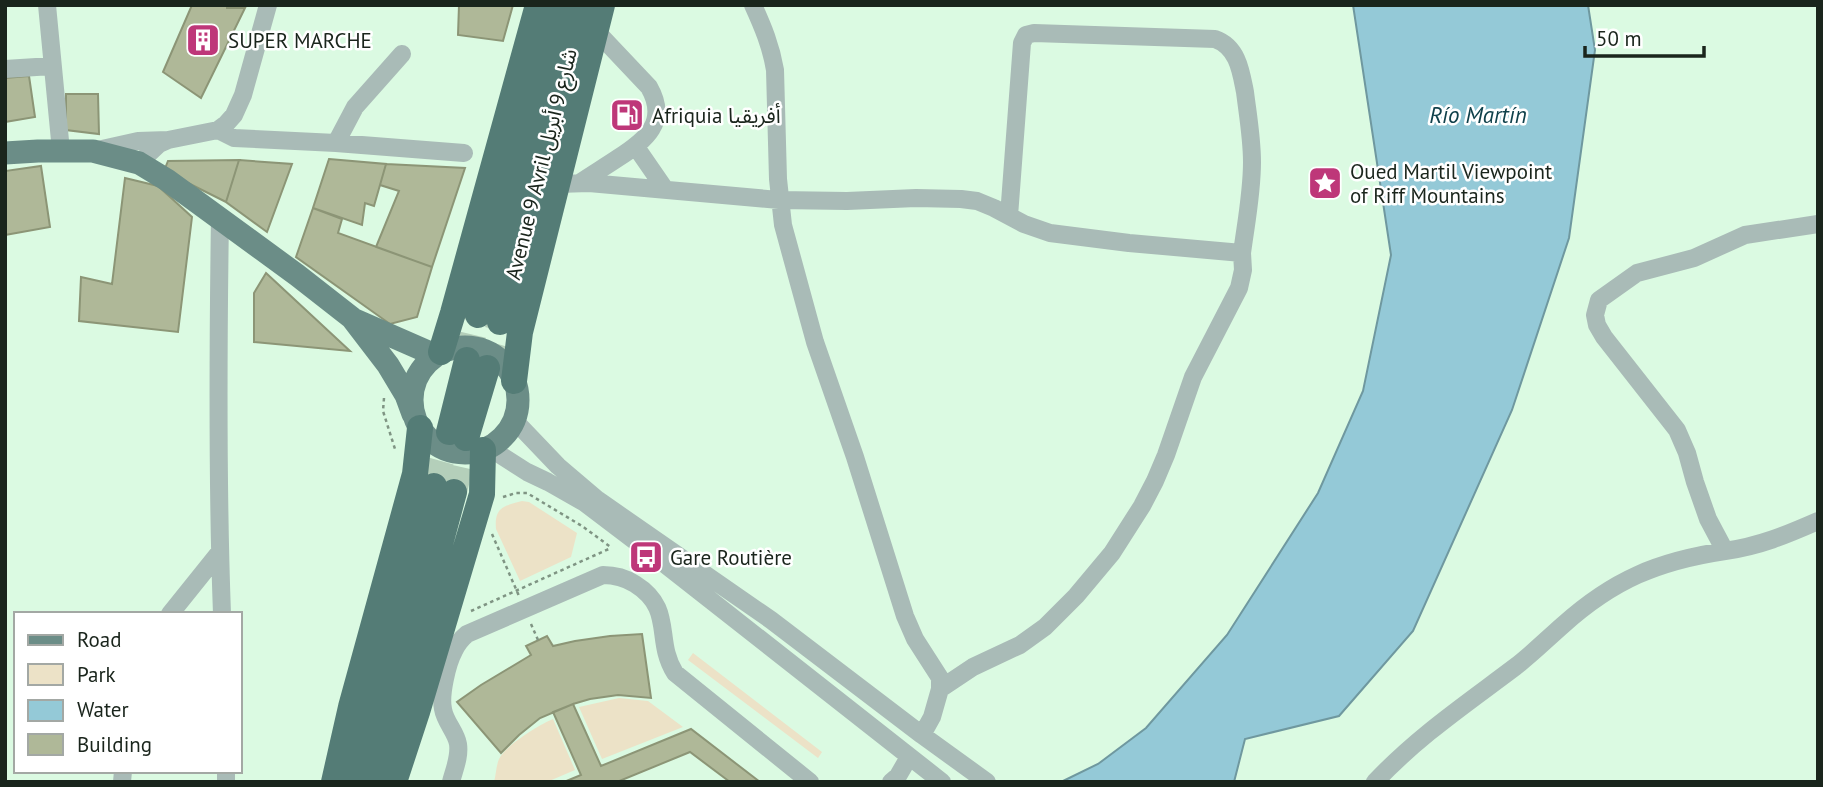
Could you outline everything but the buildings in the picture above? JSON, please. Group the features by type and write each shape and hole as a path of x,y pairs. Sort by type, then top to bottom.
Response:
{"highway":[{"path":"438,354 538,5"},
{"name":"Avenue 9 Avril شارع 9 أبريل","path":"558,5 505,220 489,318 542,168 580,5"},
{"path":"514,381 520,332 569,183 602,5"},
{"path":"394,782 482,494 471,442 477,364"},
{"path":"334,782 351,708 415,474 416,421"},
{"path":"355,782 444,489 376,782"}],"main road":[{"path":"5,153 93,151 139,163 167,180 298,275 352,318 388,365 406,395 416,421 428,438 445,450 466,453 471,442 499,440 508,431 517,407 514,381 504,364 486,351 465,347 438,354 422,367 414,383 416,421"},
{"path":"352,318 438,354"}],"street":[{"path":"47,5 61,150"},
{"path":"93,151 138,141 168,140 218,130 226,124 234,115 243,95 268,5"},
{"path":"753,5 766,32 775,70 779,200 783,225 815,341 901,604 915,639 940,678 940,689 932,717 922,735"},
{"path":"569,183 636,147 652,130 657,111 649,87 597,32"},
{"path":"940,689 973,667 1033,636 1076,597 1112,553 1155,481 1193,377 1239,288 1243,270 1242,253 1251,190 1250,125 1242,76 1236,58 1228,46 1215,39 1026,35 1022,43 1009,216"},
{"path":"336,143 355,107 402,54"},
{"path":"5,69 52,66"},
{"path":"218,130 234,138 464,153"},
{"path":"139,163 159,144 168,140"},
{"path":"636,147 665,189"},
{"path":"569,183 779,200 961,199 977,201 1050,233 1242,253"},
{"path":"220,217 217,415 222,612"},
{"path":"1725,551 1708,519 1677,430 1604,337 1597,325 1596,306 1604,295 1637,273 1694,258 1745,235 1818,224"},
{"path":"514,420 558,466 598,500 771,620 986,781"},
{"path":"471,442 585,503 942,782"},
{"path":"1375,782 1427,733 1533,653 1563,625 1609,590 1647,570 1687,558 1768,542 1818,521"},
{"path":"172,612 219,553"},
{"path":"451,782 458,743 443,711 442,700 449,663 460,640 467,634 603,575 623,577 644,590 655,603 660,615 669,664 683,681 810,782"},
{"path":"891,782 898,776 909,757"}],"path":[{"path":"385,391 383,411 396,453"},
{"path":"464,614 612,548 582,526 527,493 505,495 497,501"},
{"path":"492,534 516,590"}],"green space":[{"path":"522,501 529,502 577,533 571,557 520,581 496,529 496,522 502,509"},
{"path":"693,653 822,752 818,758 688,660"},
{"path":"619,698 648,701 683,727 602,759 579,707"},
{"path":"553,719 575,770 547,782 494,782 498,762 508,748"}],"water":[{"name":"Río Martín","path":"1353,5 1588,5 1595,50 1569,238 1512,410 1413,631 1339,716 1245,739 1234,782 1061,782 1098,764 1146,728 1227,635 1318,493 1363,391 1391,255"}],"tunnel":[{"path":"467,360 478,315"},
{"path":"487,368 500,322"},
{"path":"434,486 449,432"},
{"path":"454,492 466,438"}],"place":[{"name":"SUPER MARCHE","path":"203,40"},
{"name":"Afriquia أفريقيا","path":"627,115"},
{"name":"Oued Martil Viewpoint of Riff Mountains","path":"1325,183"},
{"name":"Gare Routière","path":"646,557"}]}
